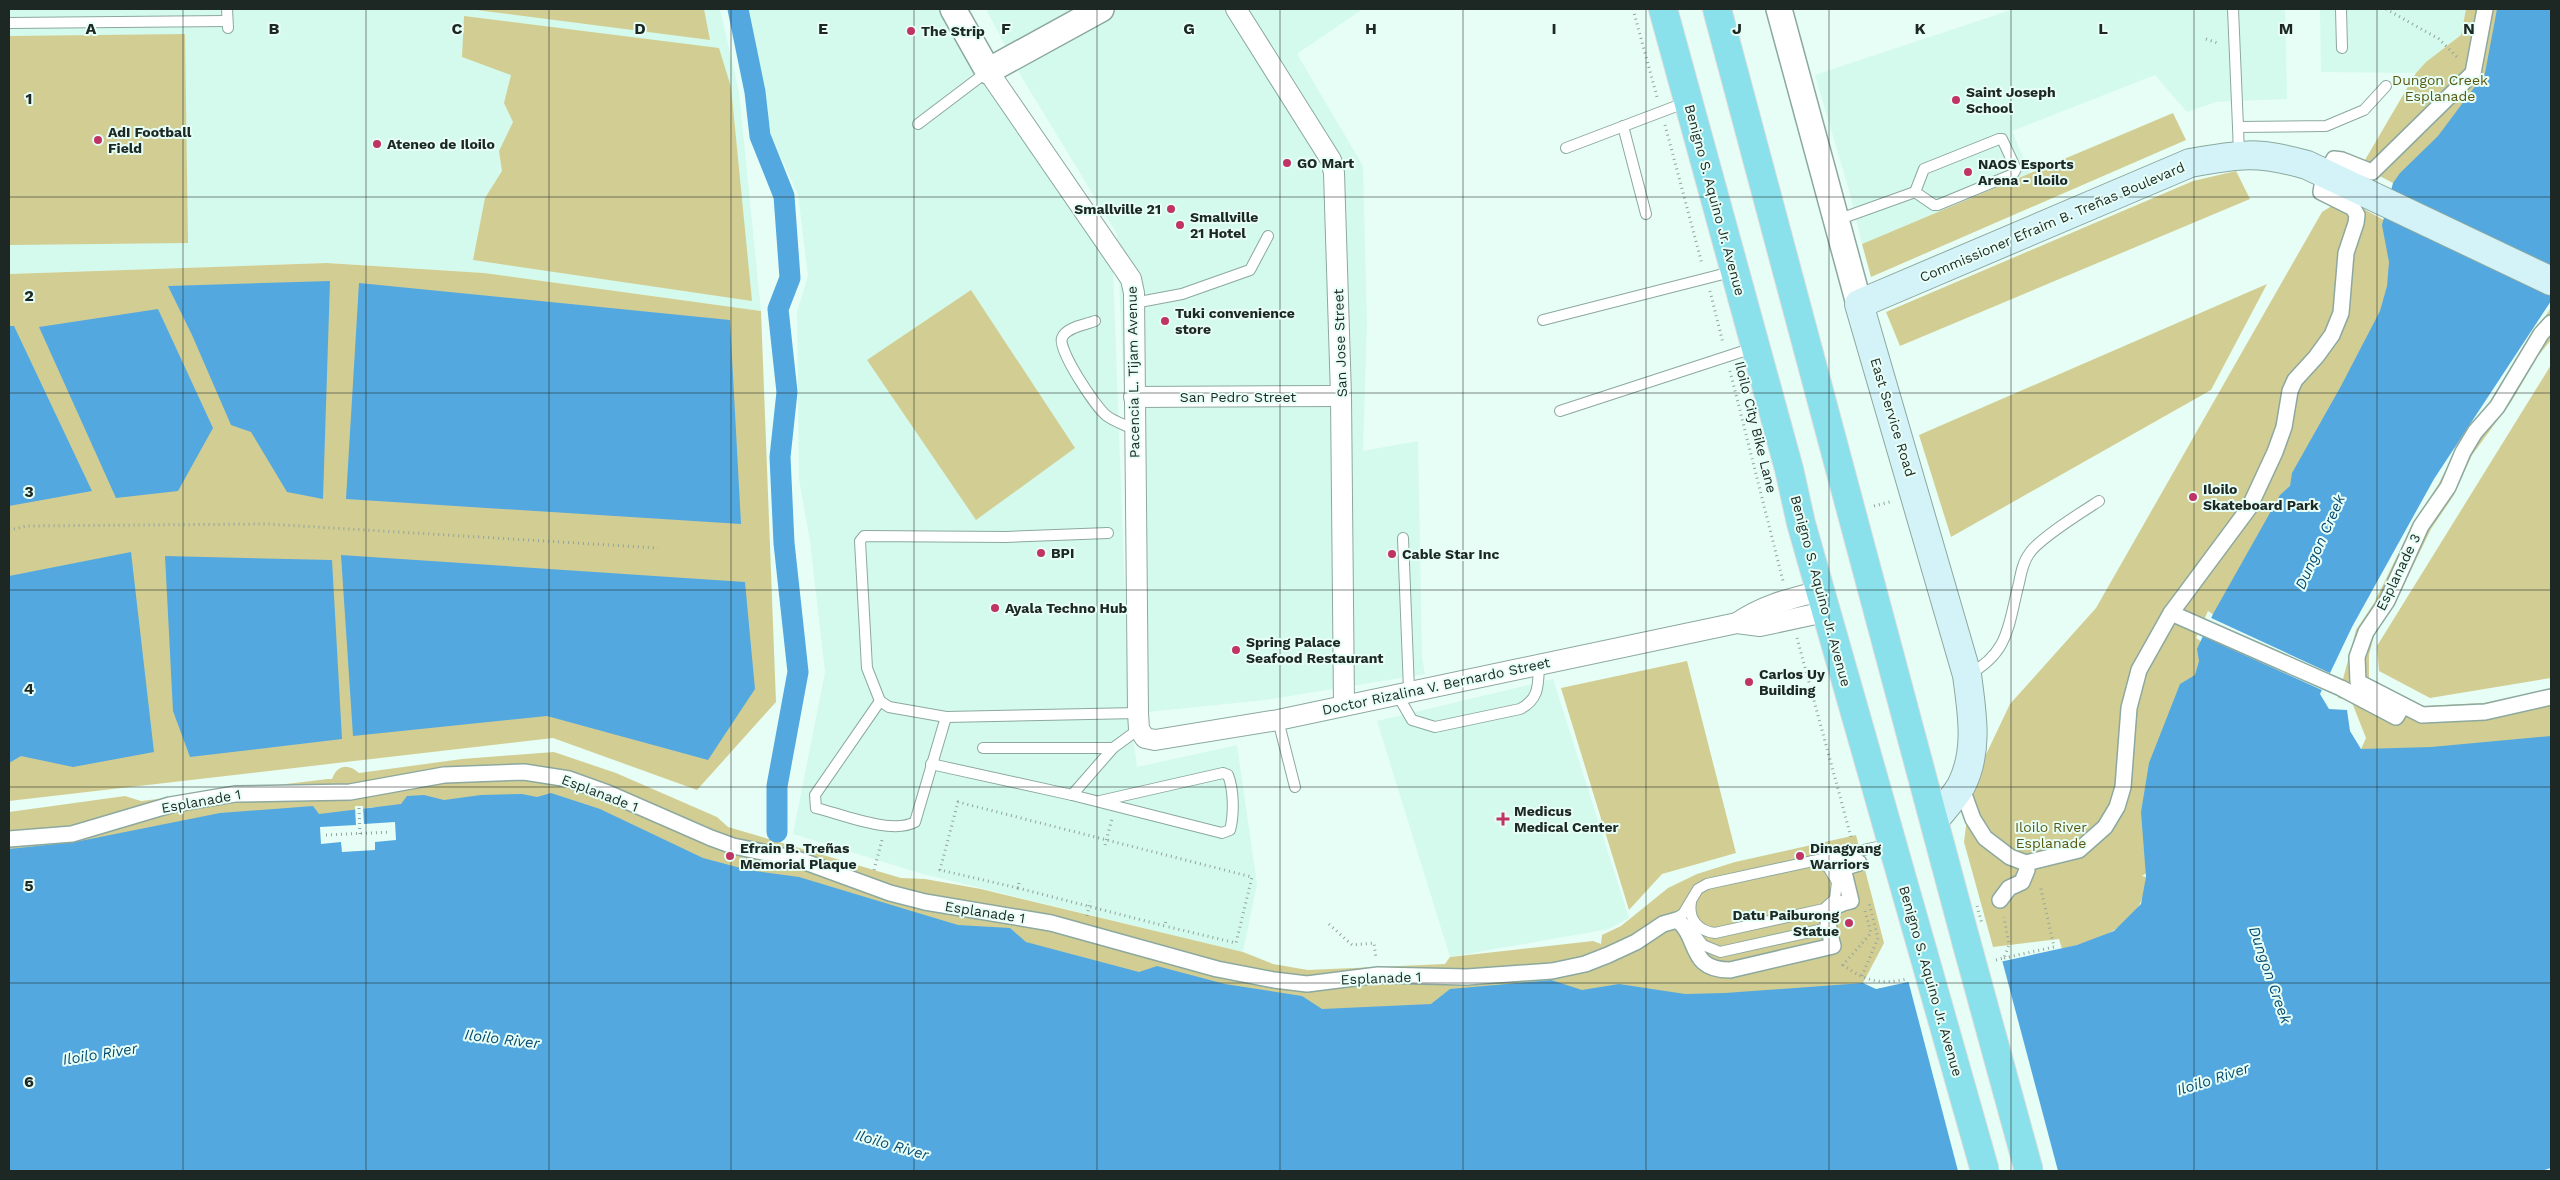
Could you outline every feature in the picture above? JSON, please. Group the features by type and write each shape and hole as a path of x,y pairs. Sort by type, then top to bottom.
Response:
{"highway":[{"name":"Benigno S. Aquino Jr. Avenue","path":"1663,9 1736,271 1823,602 1985,1171"},
{"path":"1717,9 2029,1171"}],"main road":[{"name":"Commissioner Efraim B. Treñas Boulevard","path":"1859,304 2190,163 2239,154 2274,156 2333,176 2551,281"},
{"name":"East Service Road","path":"1859,304 1967,675 1974,731 1973,748 1961,786 1935,820"}],"street":[{"name":"Pacencia L. Tijam Avenue","path":"953,9 988,71 1131,279 1134,303 1139,721"},
{"path":"988,71 1101,9"},
{"name":"San Jose Street","path":"1236,9 1331,160 1334,173 1341,396 1344,705"},
{"name":"East Service Road","path":"1779,9 1859,304"},
{"path":"1961,786 1973,819 1986,838 2010,857 2030,862 2080,850 2105,827 2117,807 2123,787 2126,729 2133,687 2146,654 2171,613 2249,508 2275,452 2284,427 2290,391 2295,380 2316,357 2332,334 2342,313 2346,253 2356,223 2356,215 2353,208 2321,192 2321,183 2333,176 2334,159 2342,160 2372,172 2473,73 2485,9"},
{"name":"Esplanade 3","path":"2551,324 2541,334 2497,407 2475,432 2463,452 2448,487 2422,526 2387,601 2366,632 2357,657 2358,682 2402,707 2422,714 2485,712 2551,697"},
{"name":"San Pedro Street","path":"1134,398 1341,396"},
{"name":"Doctor Rizalina V. Bernardo Street","path":"1736,623 1754,611 1787,599 1823,602"},
{"name":"Doctor Rizalina V. Bernardo Street","path":"1139,721 1145,738 1155,740 1278,720 1736,623 1760,626 1792,619 1823,602"},
{"path":"2171,613 2341,688 2396,716 2402,707"},
{"name":"Esplanade 1","path":"9,839 72,834 170,805 236,794 350,792 444,775 524,772 569,780 608,793 733,846 797,859 870,884 890,893 925,902 1051,923 1217,969 1274,980 1306,984 1378,975 1477,977 1568,968 1585,964 1629,945 1671,921"},
{"path":"1671,921 1677,920 1682,924 1687,931 1693,949 1702,960 1723,970 1832,946 1826,920 1830,911 1840,903 1851,901 1843,868 1857,857"},
{"path":"2000,900 2009,888 2022,882 2030,862"}],"lane":[{"path":"9,23 228,25 227,9"},
{"path":"2233,9 2239,154"},
{"path":"2341,9 2342,48"},
{"path":"918,124 988,71"},
{"path":"2238,127 2326,126 2364,110 2386,86"},
{"path":"1566,148 1688,102"},
{"path":"1623,126 1646,214"},
{"path":"1837,220 1915,192 1924,170 1999,139 2002,139 2016,169 2013,174 1938,205 1934,205 1915,192"},
{"path":"1134,303 1182,294 1250,270 1268,236"},
{"path":"1543,320 1736,271"},
{"path":"1095,321 1065,332 1061,340 1062,350 1093,400 1107,416 1135,430"},
{"path":"1560,411 1755,347"},
{"path":"1967,675 1984,666 1995,656 2004,642 2023,566 2029,552 2099,501"},
{"path":"1108,533 997,537 864,536 860,541 866,668 880,701 889,707 946,717 1139,721"},
{"path":"1403,538 1403,692 1412,720 1435,727 1520,709 1529,704 1536,696 1539,664"},
{"path":"880,701 815,795 816,808 886,825 908,826 915,822 946,717"},
{"path":"1278,720 1295,787"},
{"path":"1072,795 1139,721"},
{"path":"983,748 1114,748"},
{"path":"932,764 1100,802 1116,805 1222,833 1230,830 1232,821 1231,782 1228,775 1222,773 1100,802"},
{"path":"1803,863 1857,857 1892,844"},
{"path":"1671,921 1687,909 1693,896 1698,889 1707,884 1803,863 1814,861 1824,864 1836,878 1838,890 1835,898 1824,909 1715,933 1700,928 1695,923 1690,910 1693,896"},
{"path":"1687,909 1689,923 1697,939 1708,948 1720,952 1828,928"}],"path":[{"name":"Iloilo City Bike Lane","path":"1633,9 1706,278 1787,599"},
{"path":"2386,9 2439,39 2473,73"},
{"path":"2206,38 2226,46"},
{"path":"9,530 27,526 268,524 658,548"},
{"path":"1792,619 1857,857"},
{"path":"958,802 1106,843 1252,877 1236,943 940,870 958,802"},
{"path":"359,805 360,834"},
{"path":"1106,843 1116,805"},
{"path":"1032,826 1034,822"},
{"path":"870,884 886,825"},
{"path":"326,835 391,832"},
{"path":"2004,958 2054,947 2030,862"},
{"path":"1018,888 1020,883"},
{"path":"2000,900 2009,945"},
{"path":"1862,976 1878,938 1868,901"},
{"path":"1864,908 1871,933 1843,965 1862,976 1885,984"},
{"path":"1165,926 1166,919"},
{"path":"1329,924 1352,945 1374,943 1378,975"}],"shaded area":[{"name":"Ateneo de Iloilo","path":"9,9 720,9 739,92 761,311 484,273 327,263 9,274"},
{"path":"749,9 943,9 1113,267 1129,706 1137,767 1237,745 1257,884 1243,952 919,873 793,834 825,672 810,542 799,479 797,312 808,276 798,195 771,135"},
{"path":"986,9 1363,9 1297,54 1363,166 1367,322 1363,451 1418,441 1422,657 1425,674 1265,700 1138,713 1117,234 1021,76"},
{"name":"Saint Joseph School","path":"2014,9 2285,9 2287,99 2216,102 2187,112 2155,75 2012,131 2030,173 1862,244 1850,194 1815,75"},
{"path":"2320,9 2466,9 2461,35 2426,62 2416,73 2321,72"},
{"name":"Medicus Medical Center","path":"1553,679 1629,918 1609,929 1450,957 1377,721"}],"green space":[{"path":"469,9 704,9 710,40"},
{"name":"Dungon Creek Esplanade","path":"2466,9 2538,9 2537,54 2393,183 2372,172 2365,160 2416,73 2426,62 2461,35"},
{"path":"464,16 719,48 731,87 752,301 473,260 485,198 502,171 499,151 513,122 504,103 511,75 462,57"},
{"name":"AdI Football Field","path":"185,34 188,243 9,245 9,36"},
{"path":"2173,113 2186,140 1871,277 1862,244"},
{"path":"2236,171 2250,199 1900,346 1886,312 2193,181"},
{"name":"Iloilo River Esplanade","path":"2344,198 2427,244 2221,620 2208,611 2196,638 2220,654 2154,868 2142,876 2146,877 2144,893 2138,907 2130,918 2119,927 2077,945 2062,949 2059,939 1993,947 1964,842 1971,786 2010,704 2096,608 2322,212"},
{"path":"327,263 484,273 761,311 776,702 697,790 553,738 9,801 9,274"},
{"path":"2267,284 2211,390 1951,537 1919,435"},
{"path":"971,290 1075,448 976,520 867,360"},
{"path":"2550,309 2551,340 2538,356 2511,402 2472,455 2454,495 2431,529 2395,603 2374,635 2369,655 2369,678 2424,706 2484,703 2551,689 2551,794 2361,749 2366,738 2351,700 2338,698 2356,630 2374,603 2414,522 2438,485 2458,446 2502,385"},
{"path":"2551,365 2551,678 2430,698 2379,671 2377,646"},
{"path":"1687,661 1736,853 1662,874 1629,910 1561,688"},
{"path":"554,752 616,773 717,817 728,827 901,878 925,879 981,889 1243,952 1273,964 1308,970 1445,964 1450,957 1593,941 1601,944 1602,935 1621,926 1668,888 1697,874 1735,862 1856,835 1884,943 1863,983 1848,984 1828,1000 1273,1021 748,870 373,807 9,874 9,812 125,796 141,801 332,779 334,774 343,767 351,768 359,773 462,759"}],"water":[{"path":"2497,9 2551,9 2551,301 2434,479 2352,627 2320,694 2329,709 2347,710 2350,731 2361,749 2431,747 2551,736 2551,1168 2541,1171 9,1171 9,849 75,842 220,813 313,806 319,814 401,804 407,796 424,795 444,800 481,795 522,794 537,797 551,793 600,809 703,858 748,870 799,877 958,925 1010,928 1026,942 1139,972 1157,966 1225,984 1302,996 1322,1009 1431,1004 1450,989 1551,980 1582,990 1619,984 1685,994 1863,983 1876,989 2077,945 2114,931 2141,904 2146,877 2141,812 2149,763 2180,684 2195,675 2199,661 2197,649 2213,614 2280,495 2290,486 2292,473 2341,386 2380,311 2387,286 2389,262 2382,225 2393,183 2400,173 2438,136 2485,73"},
{"path":"330,281 323,499 287,492 251,432 231,425 192,335 168,286"},
{"path":"359,283 730,320 741,524 346,499"},
{"path":"158,309 213,428 178,491 116,498 39,327"},
{"path":"9,326 14,326 92,491 9,506"},
{"path":"131,552 154,752 73,767 21,756 9,763 9,576"},
{"path":"341,555 745,582 755,689 708,760 547,716 353,736"},
{"path":"165,556 332,560 342,739 190,757 173,711"}],"pier":[{"path":"2209,617 2332,674 2324,691 2200,635"},
{"path":"355,806 363,806 364,824 395,822 396,840 375,842 375,850 342,852 341,842 321,844 320,827 356,825"},
{"path":"2002,960 2058,1171 1958,1171 1908,980"}],"waterway":[{"path":"738,9 755,92 760,136 784,196 790,278 778,309 787,392 780,457 784,543 798,672 777,786 777,832"}],"place":[{"name":"The Strip","path":"911,31"},
{"name":"Saint Joseph School","path":"1956,100"},
{"name":"AdI Football Field","path":"98,140"},
{"name":"Ateneo de Iloilo","path":"377,144"},
{"name":"GO Mart","path":"1287,163"},
{"name":"NAOS Esports Arena - Iloilo","path":"1968,172"},
{"name":"Smallville 21","path":"1171,209"},
{"name":"Smallville 21 Hotel","path":"1180,225"},
{"name":"Tuki convenience store","path":"1165,321"},
{"name":"Iloilo Skateboard Park","path":"2193,497"},
{"name":"BPI","path":"1041,553"},
{"name":"Cable Star Inc","path":"1392,554"},
{"name":"Ayala Techno Hub","path":"995,608"},
{"name":"Spring Palace Seafood Restaurant","path":"1236,650"},
{"name":"Carlos Uy Building","path":"1749,682"},
{"name":"Medicus Medical Center","path":"1503,819"},
{"name":"Efrain B. Treñas Memorial Plaque","path":"730,856"},
{"name":"Dinagyang Warriors","path":"1800,856"},
{"name":"Datu Paiburong Statue","path":"1849,923"}],"water label":[{"name":"Dungon Creek","path":"2320,542"},
{"name":"Dungon Creek","path":"2270,975"},
{"name":"Iloilo River","path":"502,1039"},
{"name":"Iloilo River","path":"100,1054"},
{"name":"Iloilo River","path":"2213,1079"},
{"name":"Iloilo River","path":"892,1145"}]}
